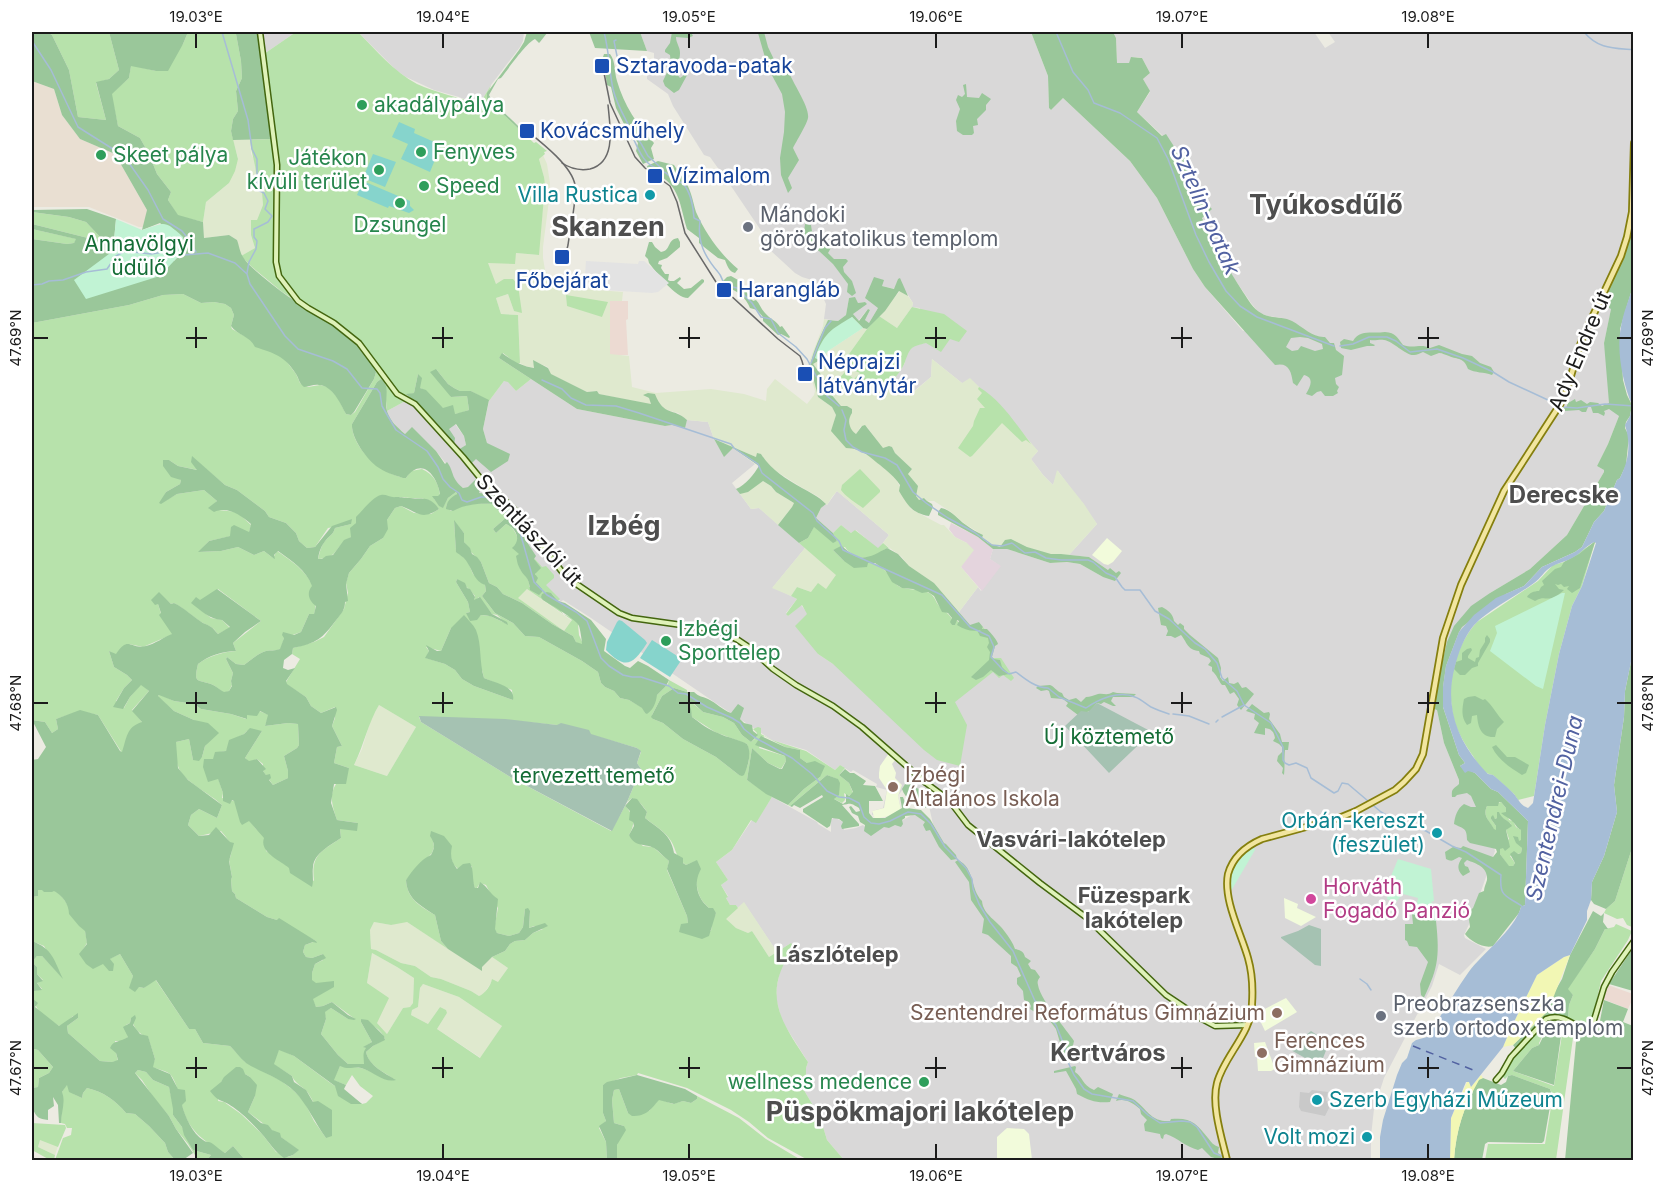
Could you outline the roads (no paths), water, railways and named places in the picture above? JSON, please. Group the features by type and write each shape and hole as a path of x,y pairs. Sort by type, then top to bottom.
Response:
{"main road":[{"name":"Szentlászlói út","path":"260,32 277,165 276,262 279,276 303,305 334,323 363,347 397,393 414,404 481,479 513,508 563,573 619,613 632,618 717,631 750,648 773,669 862,727 949,800 968,825 1087,918 1166,995 1209,1024 1215,1026 1247,1025"},
{"name":"Ady Endre út","path":"1247,1025 1251,1016 1252,1004 1250,969 1227,889 1228,875 1234,859 1247,846 1262,839 1339,818 1372,803 1404,782 1422,759 1443,638 1459,590 1504,491 1559,406 1588,323 1624,247 1632,212 1634,143"},
{"path":"1496,1080 1511,1056 1546,1019 1559,1017 1586,1031 1591,1030 1606,983 1634,941"},
{"path":"1235,1025 1241,1030 1242,1035"},
{"path":"1227,1161 1215,1104 1216,1089 1219,1077 1247,1025"}],"water":[{"name":"Szentendrei-Duna","path":"1633,286 1633,652 1625,691 1624,717 1614,785 1617,812 1604,856 1592,882 1587,920 1570,955 1537,975 1503,1047 1471,1087 1469,1082 1466,1082 1451,1118 1450,1160 1380,1160 1383,1120 1397,1075 1407,1058 1412,1043 1427,1037 1468,973 1505,933 1521,907 1525,905 1528,821 1475,773 1468,771 1465,773 1460,766 1465,763 1459,755 1443,707 1446,666 1459,632 1474,615 1496,598 1524,586 1542,567 1582,547 1594,522 1604,511 1623,471 1628,452 1625,425 1632,405 1623,377 1619,346 1622,322","holes":["1594,542 1596,543 1582,586 1572,606 1559,654 1533,803 1528,808 1500,781 1485,771 1475,760 1460,735 1452,709 1451,695 1455,666 1465,639 1474,625 1495,608 1534,583 1546,570 1572,558"]}],"waterway":[{"path":"222,32 248,120 252,149 257,159 258,190 264,193 268,201 265,209 272,216 268,222 254,229 256,249 249,262 247,273"},
{"name":"Sztaravoda-patak","path":"604,32 613,89 619,107 648,156 660,167 657,169 666,173 677,183 681,182 687,189 694,218 700,221 701,242 709,261 725,285 737,288 752,303 761,317 771,319 778,333 807,359 822,382 827,396 839,406"},
{"name":"Sztelin-patak","path":"1056,32 1073,72 1088,90 1094,103 1120,113 1157,138 1168,159 1196,235 1226,291 1240,306 1257,317 1334,346"},
{"path":"1584,32 1600,45 1634,50"},
{"path":"616,40 614,41 617,56"},
{"path":"32,41 51,70 78,127 124,156 148,190 163,219 182,231 196,252"},
{"path":"633,135 642,156 656,168"},
{"path":"32,285 107,269 116,256 125,251 184,255 208,253 235,263 247,274 250,284 285,336 298,349 333,361 347,369 362,388 377,389 382,406 396,430 427,451 443,479 459,493 462,500 467,502 488,497 510,514 518,525 534,582 547,595 587,621 601,658 609,666 623,675 641,677 669,686 678,693 686,694 707,707 732,718 754,737 792,758 812,774 827,791 859,803 864,817 871,823 879,824 890,821 908,812 921,814 931,824 945,847 966,868 972,879 979,904 1013,951 1035,1001 1056,1025 1066,1050 1067,1060 1084,1089 1092,1094 1133,1101 1160,1123 1190,1122 1197,1127 1214,1153 1224,1157"},
{"path":"811,363 825,328 831,321"},
{"name":"Sztelin-patak","path":"1340,346 1353,344 1369,337 1387,337 1410,352 1437,349 1463,358 1563,407 1577,408 1605,404 1634,406"},
{"path":"542,380 562,389 571,398 586,405 616,406 731,444 758,464 762,473 813,513 817,521 839,541 843,550 942,595 970,627 989,636 994,647 991,657 1009,674 1016,672 1035,685 1048,688 1059,697 1086,708 1103,699 1122,694 1137,698 1169,714"},
{"name":"Sztaravoda-patak","path":"842,410 846,420 844,430 846,440 853,447 862,452 885,458 897,465 913,492 926,503 992,545 1002,546 1012,543 1025,553 1035,552 1046,558 1088,560 1115,577 1125,590 1140,590 1155,611 1169,619 1205,649 1217,663 1222,678 1237,691 1244,705 1271,723 1283,747 1285,763 1289,765 1296,763 1307,768 1311,778 1334,793 1338,791 1342,783 1348,784 1381,812 1393,819 1426,831 1466,852 1501,875 1501,888 1505,896 1523,907"},
{"path":"1222,717 1244,705"},
{"path":"1173,714 1189,716 1209,724"},
{"path":"1414,910 1425,913"},
{"path":"1360,979 1371,990"},
{"path":"1228,1158 1234,1160"}],"tram line":[{"path":"602,63 610,103 635,157 645,168 670,186 677,202 685,233 716,282 800,356 806,376"},
{"path":"562,163 575,169 586,170 599,165 604,159 610,142 608,105"},
{"path":"526,130 562,162 575,185 568,245 561,262"}],"place":[{"name":"Sztaravoda-patak","path":"602,66"},
{"name":"akadálypálya","path":"362,105"},
{"name":"Kovácsműhely","path":"527,131"},
{"name":"Fenyves","path":"421,152"},
{"name":"Skeet pálya","path":"101,155"},
{"name":"Játékon kívüli terület","path":"379,170"},
{"name":"Vízimalom","path":"655,176"},
{"name":"Speed","path":"424,186"},
{"name":"Villa Rustica","path":"650,195"},
{"name":"Dzsungel","path":"400,203"},
{"name":"Mándoki görögkatolikus templom","path":"748,227"},
{"name":"Főbejárat","path":"562,257"},
{"name":"Harangláb","path":"724,290"},
{"name":"Néprajzi látványtár","path":"805,374"},
{"name":"Izbégi Sporttelep","path":"666,641"},
{"name":"Izbégi Általános Iskola","path":"893,787"},
{"name":"Orbán-kereszt (feszület)","path":"1437,833"},
{"name":"Horváth Fogadó Panzió","path":"1311,899"},
{"name":"Szentendrei Református Gimnázium","path":"1277,1013"},
{"name":"Preobrazsenszka szerb ortodox templom","path":"1381,1016"},
{"name":"Ferences Gimnázium","path":"1262,1053"},
{"name":"wellness medence","path":"924,1082"},
{"name":"Szerb Egyházi Múzeum","path":"1317,1100"},
{"name":"Volt mozi","path":"1367,1137"}],"district":[{"name":"Tyúkosdűlő","path":"1326,205"},
{"name":"Skanzen","path":"608,227"},
{"name":"Derecske","path":"1564,495"},
{"name":"Izbég","path":"624,526"},
{"name":"Vasvári-lakótelep","path":"1071,839"},
{"name":"Füzespark lakótelep","path":"1134,908"},
{"name":"Lászlótelep","path":"837,954"},
{"name":"Kertváros","path":"1108,1053"},
{"name":"Püspökmajori lakótelep","path":"920,1112"}],"park label":[{"name":"Annavölgyi üdülő","path":"139,256"},
{"name":"Új köztemető","path":"1109,737"},
{"name":"tervezett temető","path":"594,776"}]}
